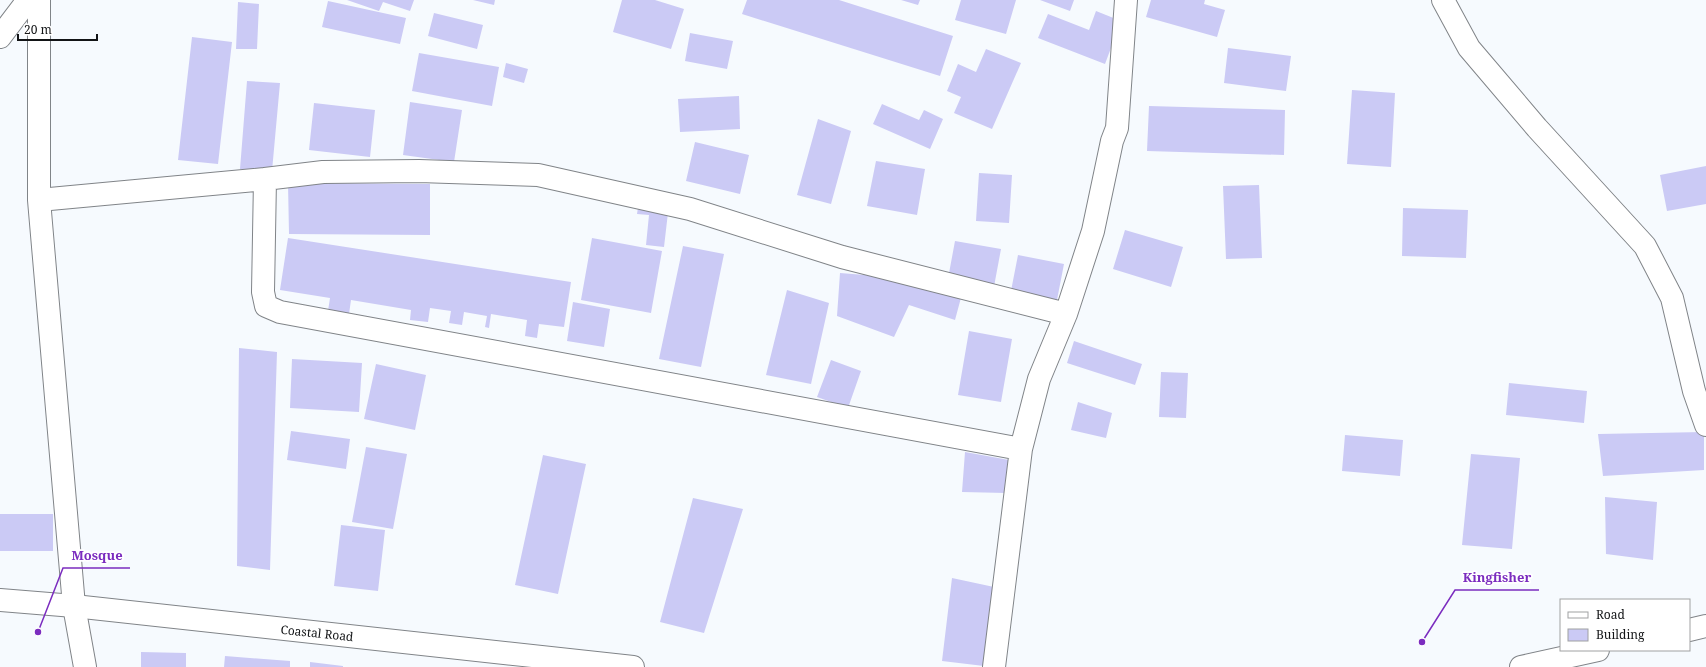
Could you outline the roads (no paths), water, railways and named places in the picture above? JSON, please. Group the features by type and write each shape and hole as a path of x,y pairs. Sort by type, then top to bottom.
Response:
{"street":[{"path":"0,37 28,0"},
{"path":"39,0 39,200 74,606 85,667"},
{"path":"994,667 1020,449 1039,379 1066,314 1093,230 1116,128 1126,0"},
{"path":"1444,0 1469,48 1537,128 1645,246 1672,298 1694,391 1706,425"},
{"path":"39,200 265,179 323,172 419,171 538,175 690,209 842,257 1066,314"},
{"path":"265,179 262,292 266,306 280,312 1020,449"},
{"name":"Coastal Road","path":"0,600 74,606 633,667"},
{"path":"1690,630 1706,626"},
{"path":"1521,667 1593,651"}],"place":[{"name":"Mosque","path":"38,632"},
{"name":"Kingfisher","path":"1422,642"}]}
